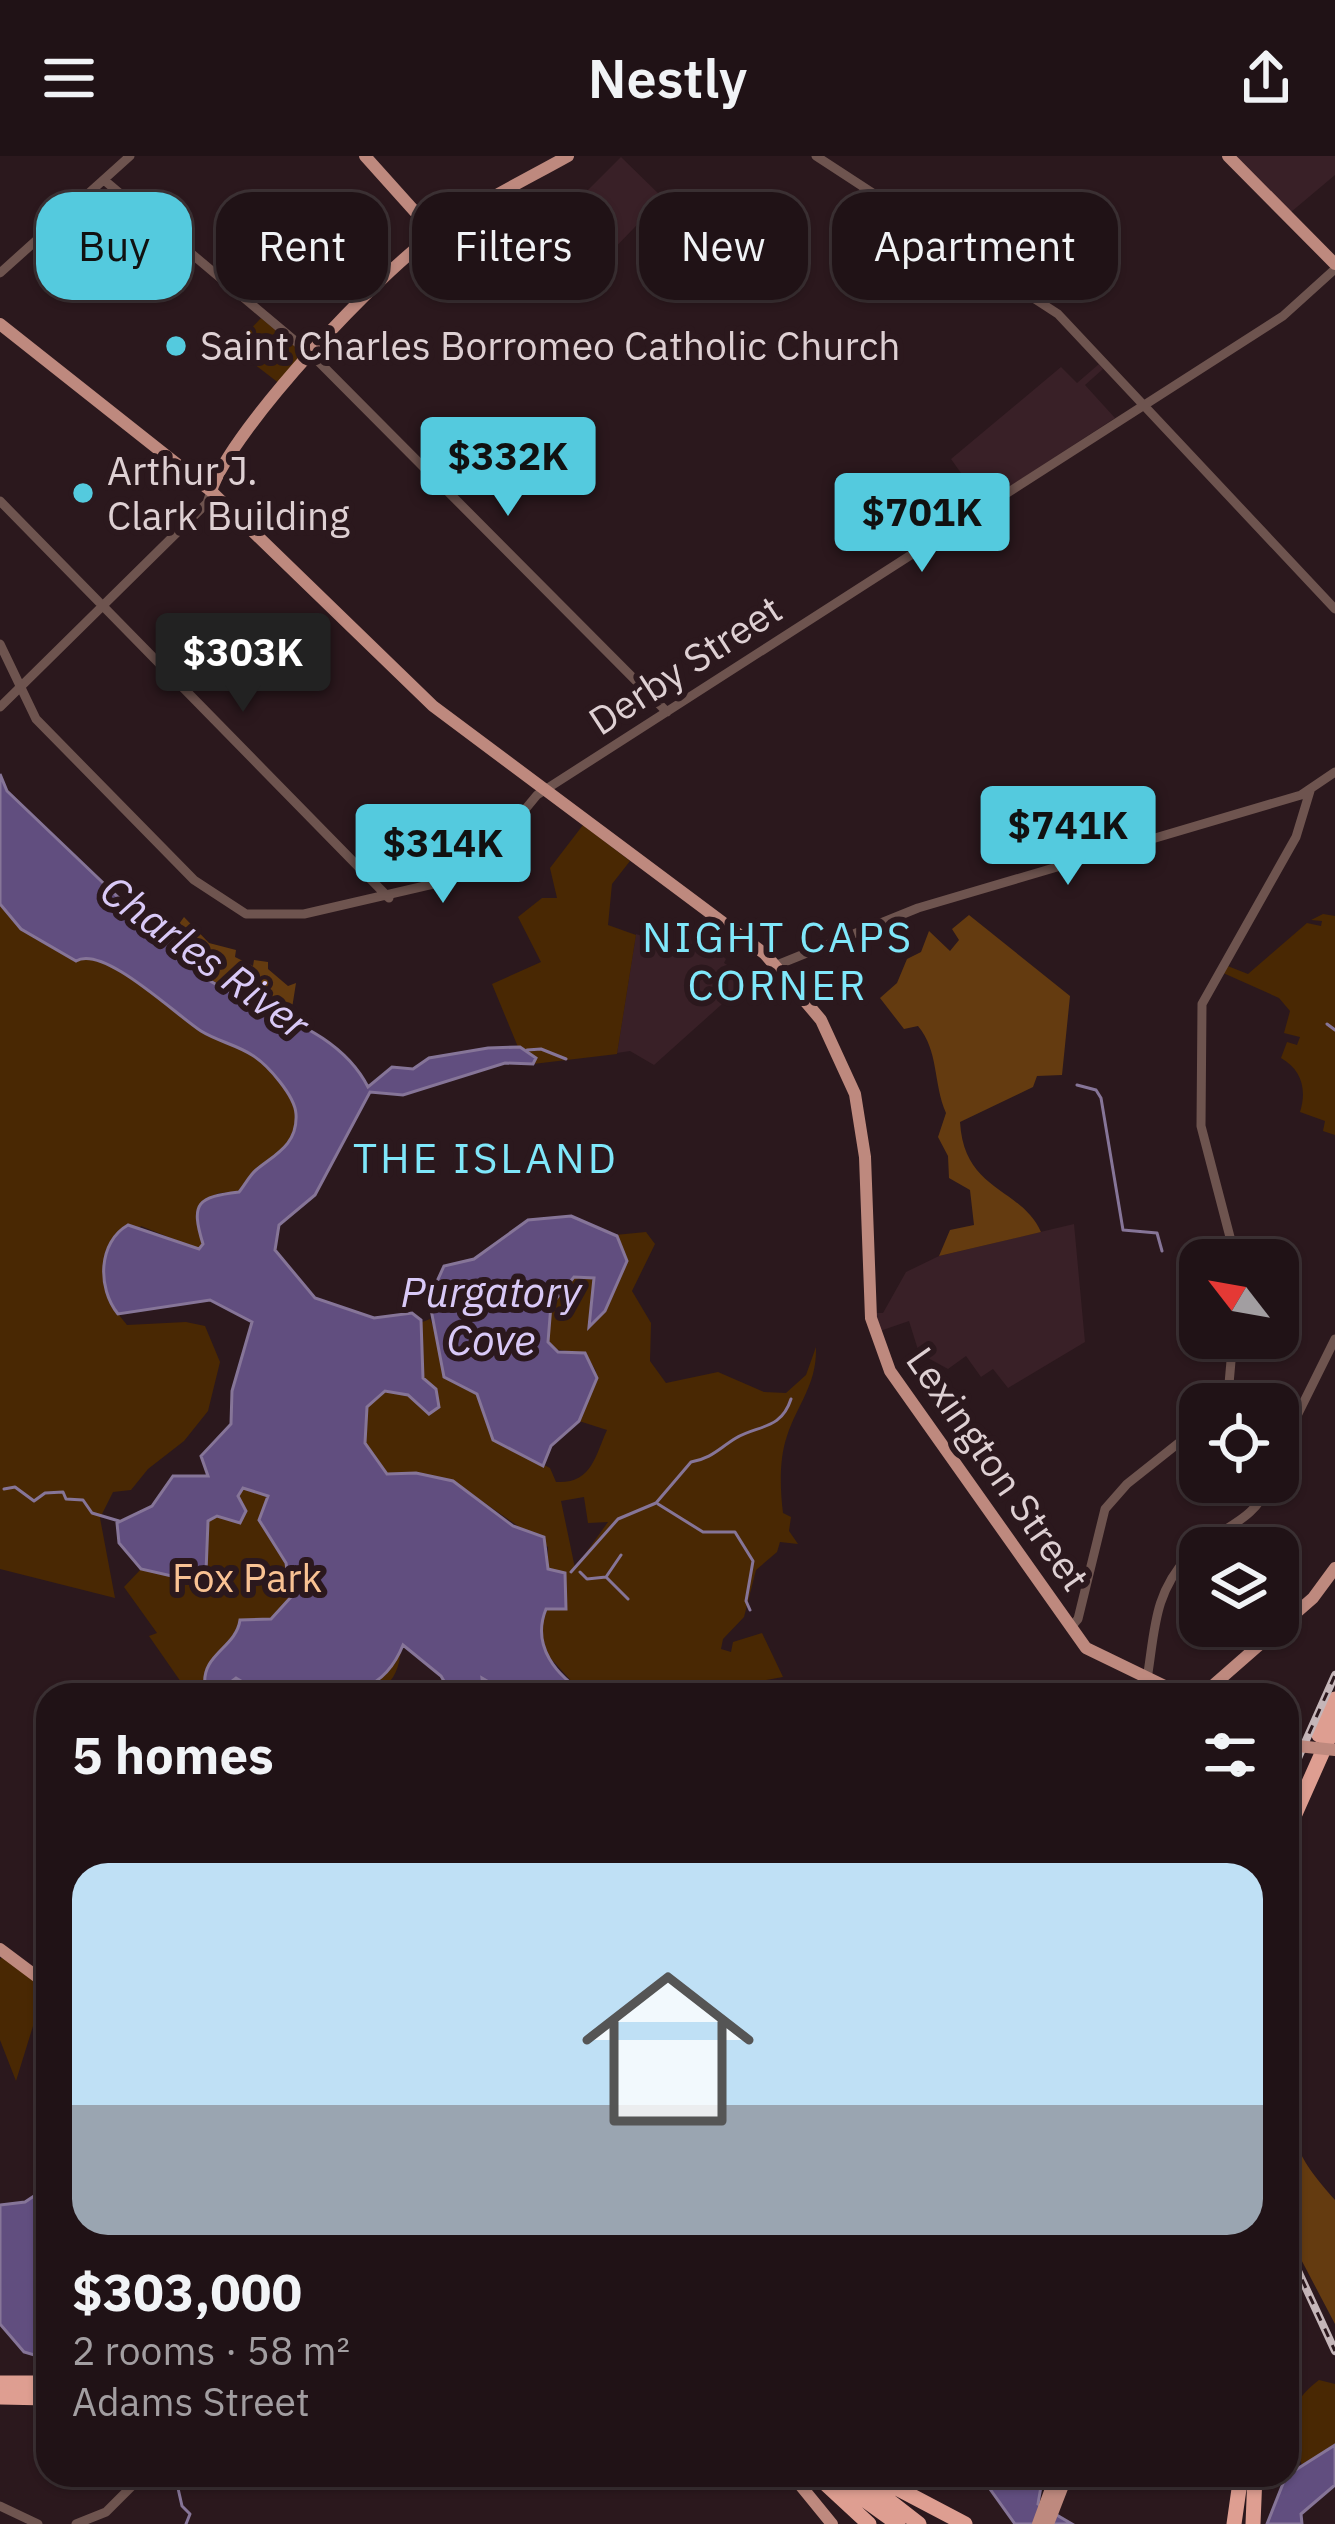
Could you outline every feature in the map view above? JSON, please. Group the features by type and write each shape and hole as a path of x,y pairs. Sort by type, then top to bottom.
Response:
{"highway":[{"path":"1299,1781 1335,1700"},
{"path":"1299,1805 1335,1724"},
{"path":"0,2383 36,2383"},
{"path":"0,2397 36,2398"},
{"path":"1234,2523 1238,2487"},
{"path":"1253,2519 1255,2487"},
{"path":"866,2495 898,2524"},
{"path":"866,2495 919,2524"},
{"path":"866,2495 965,2524"}],"main road":[{"path":"365,156 412,208"},
{"path":"506,192 568,156"},
{"path":"1228,156 1335,266"},
{"path":"211,491 228,450 386,275 412,253"},
{"name":"Lexington Street","path":"0,324 211,491 410,687 777,965 827,1031 856,1099 865,1152 871,1314 884,1360 1091,1652 1155,1683"},
{"path":"1216,1683 1313,1598 1335,1568"},
{"path":"1299,1745 1335,1750"},
{"path":"0,1949 36,1976"},
{"path":"802,2487 832,2524"},
{"path":"1051,2505 1054,2487"},
{"path":"1043,2523 1061,2487"}],"street":[{"path":"0,273 130,156"},
{"path":"816,156 1058,314 1335,609"},
{"path":"104,180 313,356 667,712"},
{"name":"Derby Street","path":"0,644 28,709 188,874 236,911 289,916 429,888 480,862 523,806 544,790 1289,312 1335,266"},
{"path":"0,709 202,508 211,491"},
{"path":"0,501 389,898"},
{"path":"0,709 16,705 28,709"},
{"path":"777,965 915,908 1310,791 1335,772"},
{"path":"1231,1239 1201,1126 1202,1004 1296,837 1310,791"},
{"path":"1299,1410 1335,1339"},
{"path":"1071,1627 1078,1619 1095,1534 1108,1506 1179,1444"},
{"path":"1147,1679 1151,1626 1168,1586 1191,1554 1253,1511 1257,1503"},
{"path":"76,2524 106,2512 131,2487"},
{"path":"0,2506 38,2524"}],"shaded area":[{"path":"1236,156 1335,156 1335,175 1291,212"},
{"path":"621,157 657,192 639,192 639,223 615,248 615,192 586,192"},
{"path":"1099,364 1103,369 1085,385 1115,418 983,504 951,459 1061,367 1077,383"},
{"path":"969,915 1070,996 1062,1075 1037,1076 1033,1087 960,1122 964,1145 982,1176 1032,1217 1041,1232 939,1256 950,1230 974,1225 970,1190 949,1178 948,1156 938,1137 946,1113 925,1036 918,1026 904,1029 880,998 897,983 907,959 921,952 929,931 950,951 959,940 952,929"},
{"path":"704,916 714,924 703,939 726,959 724,963 750,979 654,1065 630,1051 617,1053 636,934 680,948"},
{"path":"184,917 209,943 236,950 235,957 253,966 254,960 268,962 268,969 288,986 296,983 290,1021 200,974 178,940 169,938"},
{"path":"1074,1224 1085,1342 1008,1388 993,1369 981,1377 966,1356 948,1369 919,1353 909,1321 880,1331 876,1313 883,1313 906,1272 939,1256"},
{"path":"1299,2149 1335,2200 1335,2324 1299,2256"}],"green space":[{"path":"261,318 305,354 280,384 233,348"},
{"path":"583,825 630,861 612,884 608,925 636,935 617,1054 533,1064 534,1056 518,1047 492,984 541,962 518,917 542,898 557,898 550,868"},
{"path":"0,904 75,961 87,958 120,971 201,1031 252,1055 279,1081 296,1113 291,1138 276,1158 239,1192 219,1193 201,1202 196,1218 204,1244 198,1249 141,1226 106,1267 110,1304 127,1325 186,1322 205,1326 220,1362 208,1411 184,1441 148,1469 131,1490 113,1492 100,1518 115,1598 0,1569"},
{"path":"1323,914 1335,916 1335,1135 1323,1131 1325,1121 1300,1112 1301,1081 1281,1058 1287,1042 1297,1045 1300,1037 1284,1033 1290,1011 1279,998 1221,972 1225,965 1248,974 1307,923 1321,926 1322,921 1311,920"},
{"path":"646,1232 655,1244 632,1291 651,1323 650,1361 666,1383 718,1372 764,1392 786,1393 806,1375 816,1347 813,1372 781,1464 783,1513 791,1517 789,1531 798,1544 780,1542 777,1552 756,1570 744,1617 723,1639 721,1649 731,1652 733,1642 762,1633 783,1677 749,1683 573,1683 532,1638 541,1613 566,1581 565,1573 548,1569 548,1547 453,1481 387,1474 365,1443 367,1407 385,1391 408,1395 426,1412 439,1404 436,1389 423,1378 420,1323 430,1319 446,1372 477,1394 493,1440 550,1468 556,1482 585,1473 607,1430 579,1421 596,1371 585,1353 553,1349 547,1320 574,1277 589,1276 596,1284 591,1325 605,1311 627,1258 615,1235","holes":["584,1497 588,1523 608,1522 575,1568 561,1501"]},
{"name":"Fox Park","path":"244,1487 269,1498 259,1520 285,1565 291,1588 281,1614 401,1647 398,1666 388,1683 182,1683 149,1636 157,1633 124,1587 141,1569 204,1577 208,1521 217,1516 240,1522 246,1510 238,1493"},
{"path":"5,1955 36,1977 36,2016 16,2081 0,2040 0,1959"},
{"path":"1319,2380 1335,2384 1335,2445 1302,2465 1299,2401"}],"water":[{"path":"0,774 7,791 165,942 172,936 202,975 318,1035 354,1066 368,1087 392,1067 413,1069 429,1058 520,1047 536,1058 533,1064 505,1063 403,1095 370,1092 315,1195 279,1225 275,1250 315,1298 374,1318 412,1313 421,1320 423,1378 436,1389 439,1407 429,1414 408,1395 385,1391 367,1407 365,1443 387,1474 416,1473 453,1481 513,1526 544,1537 548,1569 565,1573 566,1609 546,1609 544,1647 572,1683 491,1683 482,1678 483,1683 445,1683 403,1645 386,1673 373,1683 245,1683 236,1678 229,1683 205,1683 208,1666 232,1638 240,1620 271,1619 291,1597 286,1563 259,1520 268,1496 243,1488 238,1496 246,1511 240,1523 217,1516 208,1521 206,1572 198,1582 141,1569 119,1543 117,1523 152,1506 173,1476 208,1476 201,1456 231,1424 232,1391 252,1322 210,1300 118,1314 106,1292 104,1266 111,1242 128,1225 199,1249 203,1244 197,1219 201,1204 214,1196 239,1192 283,1148 293,1134 296,1114 280,1081 252,1055 201,1031 121,971 88,958 76,961 21,929 0,904"},
{"name":"Purgatory Cove","path":"571,1216 617,1236 627,1261 605,1311 589,1327 594,1278 574,1277 551,1305 548,1342 558,1352 585,1353 597,1378 579,1421 551,1446 543,1466 493,1440 477,1394 444,1377 429,1299 444,1266 474,1259 528,1220"},
{"path":"36,2195 36,2356 24,2352 0,2324 0,2205 25,2202"},
{"path":"1335,2445 1335,2485 1301,2514 1302,2524 1267,2524 1282,2487 1299,2487 1299,2468"},
{"path":"989,2487 1041,2487 1038,2504 1072,2524 1015,2524"}],"waterway":[{"path":"1327,1024 1335,1030"},
{"path":"527,1050 541,1049 566,1059"},
{"path":"1077,1085 1096,1090 1101,1098 1123,1230 1157,1233 1162,1251"},
{"path":"571,1572 618,1519 656,1503 691,1462 775,1422 791,1399"},
{"path":"4,1489 15,1487 34,1501 45,1493 63,1492 66,1499 83,1500 92,1513 119,1521"},
{"path":"658,1504 703,1532 735,1532 753,1561 746,1601 750,1610"},
{"path":"606,1577 621,1555"},
{"path":"580,1572 587,1579 606,1577 628,1599"},
{"path":"178,2487 182,2506 190,2514 186,2524"}],"railway":[{"path":"1299,1756 1335,1675"},
{"path":"1299,2273 1335,2351"}],"place":[{"name":"Saint Charles Borromeo Catholic Church","path":"176,346"},
{"name":"Arthur J. Clark Building","path":"83,493"}],"district":[{"name":"NIGHT CAPS CORNER","path":"778,961"},
{"name":"THE ISLAND","path":"486,1158"}],"water label":[{"name":"Charles River","path":"205,957"}]}
